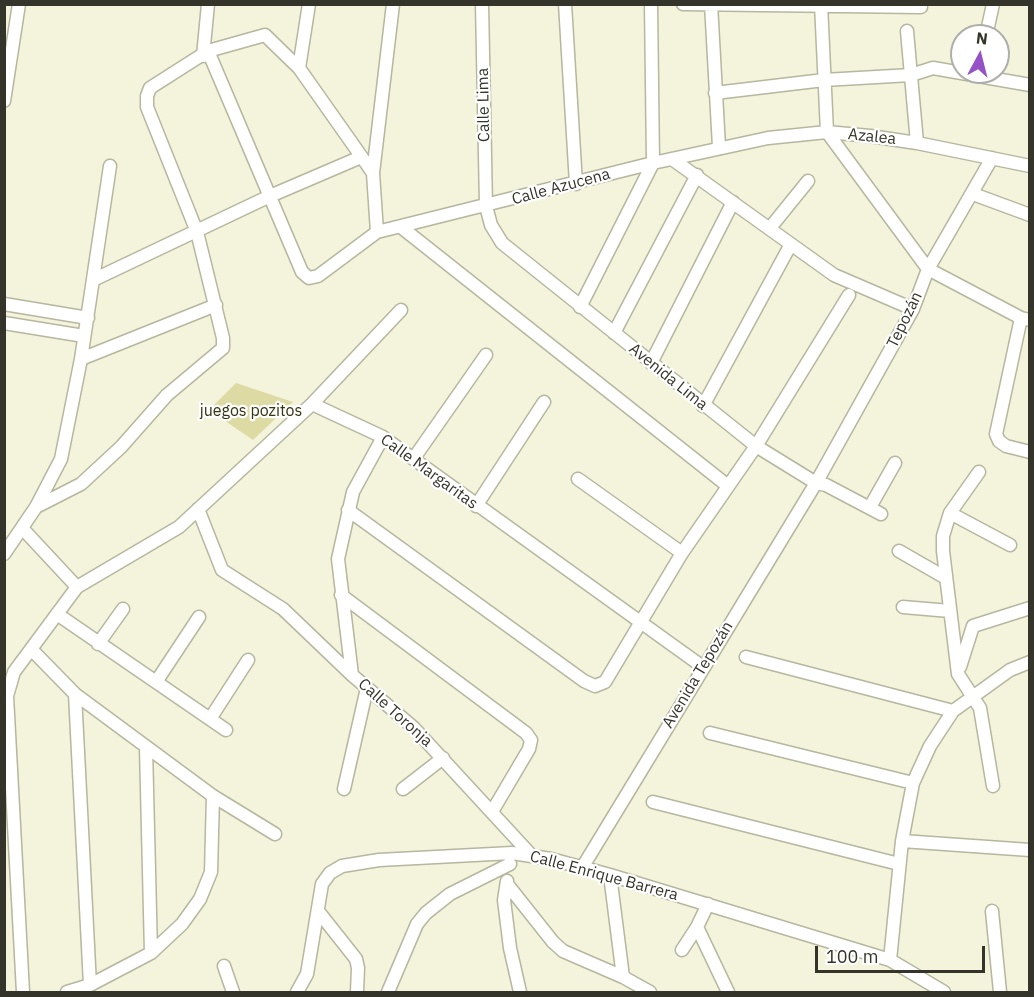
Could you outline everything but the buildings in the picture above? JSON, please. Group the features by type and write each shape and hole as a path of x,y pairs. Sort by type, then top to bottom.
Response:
{"street":[{"path":"4,101 19,4"},
{"path":"208,4 205,54 270,196"},
{"path":"299,68 309,4"},
{"path":"377,232 373,173 393,4"},
{"name":"Calle Lima","path":"482,4 486,206"},
{"path":"565,4 576,184"},
{"path":"580,307 654,163 651,4"},
{"path":"683,4 921,7"},
{"path":"989,24 993,4"},
{"path":"711,5 719,147"},
{"path":"821,6 827,132 928,268 1025,319 996,434 999,441 1006,446 1029,452"},
{"path":"907,31 917,142"},
{"path":"36,507 81,484 121,447 167,395 219,354 223,348 216,305 197,232 147,107 150,88 205,54 265,35 299,68 373,173"},
{"path":"715,93 824,80 911,75 933,69 950,71"},
{"path":"1010,81 1029,85"},
{"name":"Calle Azucena","path":"270,196 302,272 309,278 318,276 377,232 719,147 768,138 827,132"},
{"name":"Azalea","path":"827,132 917,142 1029,166"},
{"path":"93,280 270,196 361,157"},
{"name":"Tepozán","path":"816,483 913,309 928,268 992,158"},
{"path":"672,159 834,275 913,309"},
{"path":"4,554 36,507 61,459 88,318 110,166"},
{"path":"614,333 697,175"},
{"path":"770,228 808,181"},
{"path":"973,194 1029,215"},
{"path":"651,363 733,201"},
{"name":"Avenida Lima","path":"486,206 491,225 502,243 703,406 756,446 816,483 826,485 881,514"},
{"path":"401,227 728,486"},
{"path":"703,406 791,244"},
{"path":"348,510 584,681 595,686 605,682 682,553 756,446 849,295"},
{"path":"4,304 88,318"},
{"path":"81,359 216,305"},
{"path":"23,993 7,696 9,683 77,587 179,527 312,404 401,310"},
{"path":"4,323 84,336"},
{"path":"414,459 486,355"},
{"path":"476,506 544,402"},
{"name":"Calle Margaritas","path":"312,404 383,436 476,506 703,667"},
{"name":"Calle Toronja","path":"383,436 353,492 338,559 352,675 414,728 493,810 532,856"},
{"path":"870,507 895,463"},
{"path":"979,472 950,513 943,536 958,674 980,708 993,786"},
{"path":"578,479 682,553"},
{"name":"Avenida Tepozán","path":"582,868 816,483"},
{"path":"198,509 222,570 283,609 352,675"},
{"path":"950,513 1010,545"},
{"path":"22,528 77,587"},
{"path":"899,551 946,578"},
{"path":"341,595 526,733 531,740 529,749 493,810"},
{"path":"903,607 950,611"},
{"path":"958,674 973,626 1029,608"},
{"path":"98,644 123,609"},
{"path":"57,614 226,730"},
{"path":"156,682 199,616"},
{"path":"31,649 75,694 146,748 213,796 275,834"},
{"path":"746,657 953,711"},
{"path":"210,719 248,660"},
{"path":"890,960 902,841 913,783 930,746 953,711 1010,670 1029,662"},
{"path":"344,789 367,688"},
{"path":"75,694 90,985"},
{"path":"710,733 913,783"},
{"path":"146,748 152,953"},
{"path":"403,789 443,758"},
{"path":"67,993 90,985 152,953 182,924 204,890 211,872 213,796"},
{"path":"653,802 899,864"},
{"path":"902,841 1029,850"},
{"name":"Calle Enrique Barrera","path":"297,993 307,974 322,884 330,873 342,866 379,860 511,859 532,856 610,875 890,960 944,993"},
{"path":"511,859 504,900 510,948 520,993"},
{"path":"388,993 417,924 426,913 450,894 511,859"},
{"path":"610,875 623,977"},
{"path":"507,884 553,942 563,951 623,977 650,993"},
{"path":"682,950 708,904"},
{"path":"318,911 356,959 357,993"},
{"path":"992,911 1000,993"},
{"path":"697,927 728,993"},
{"path":"224,966 233,993"}],"green space":[{"name":"juegos pozitos","path":"236,383 293,402 253,440 209,410"}]}
